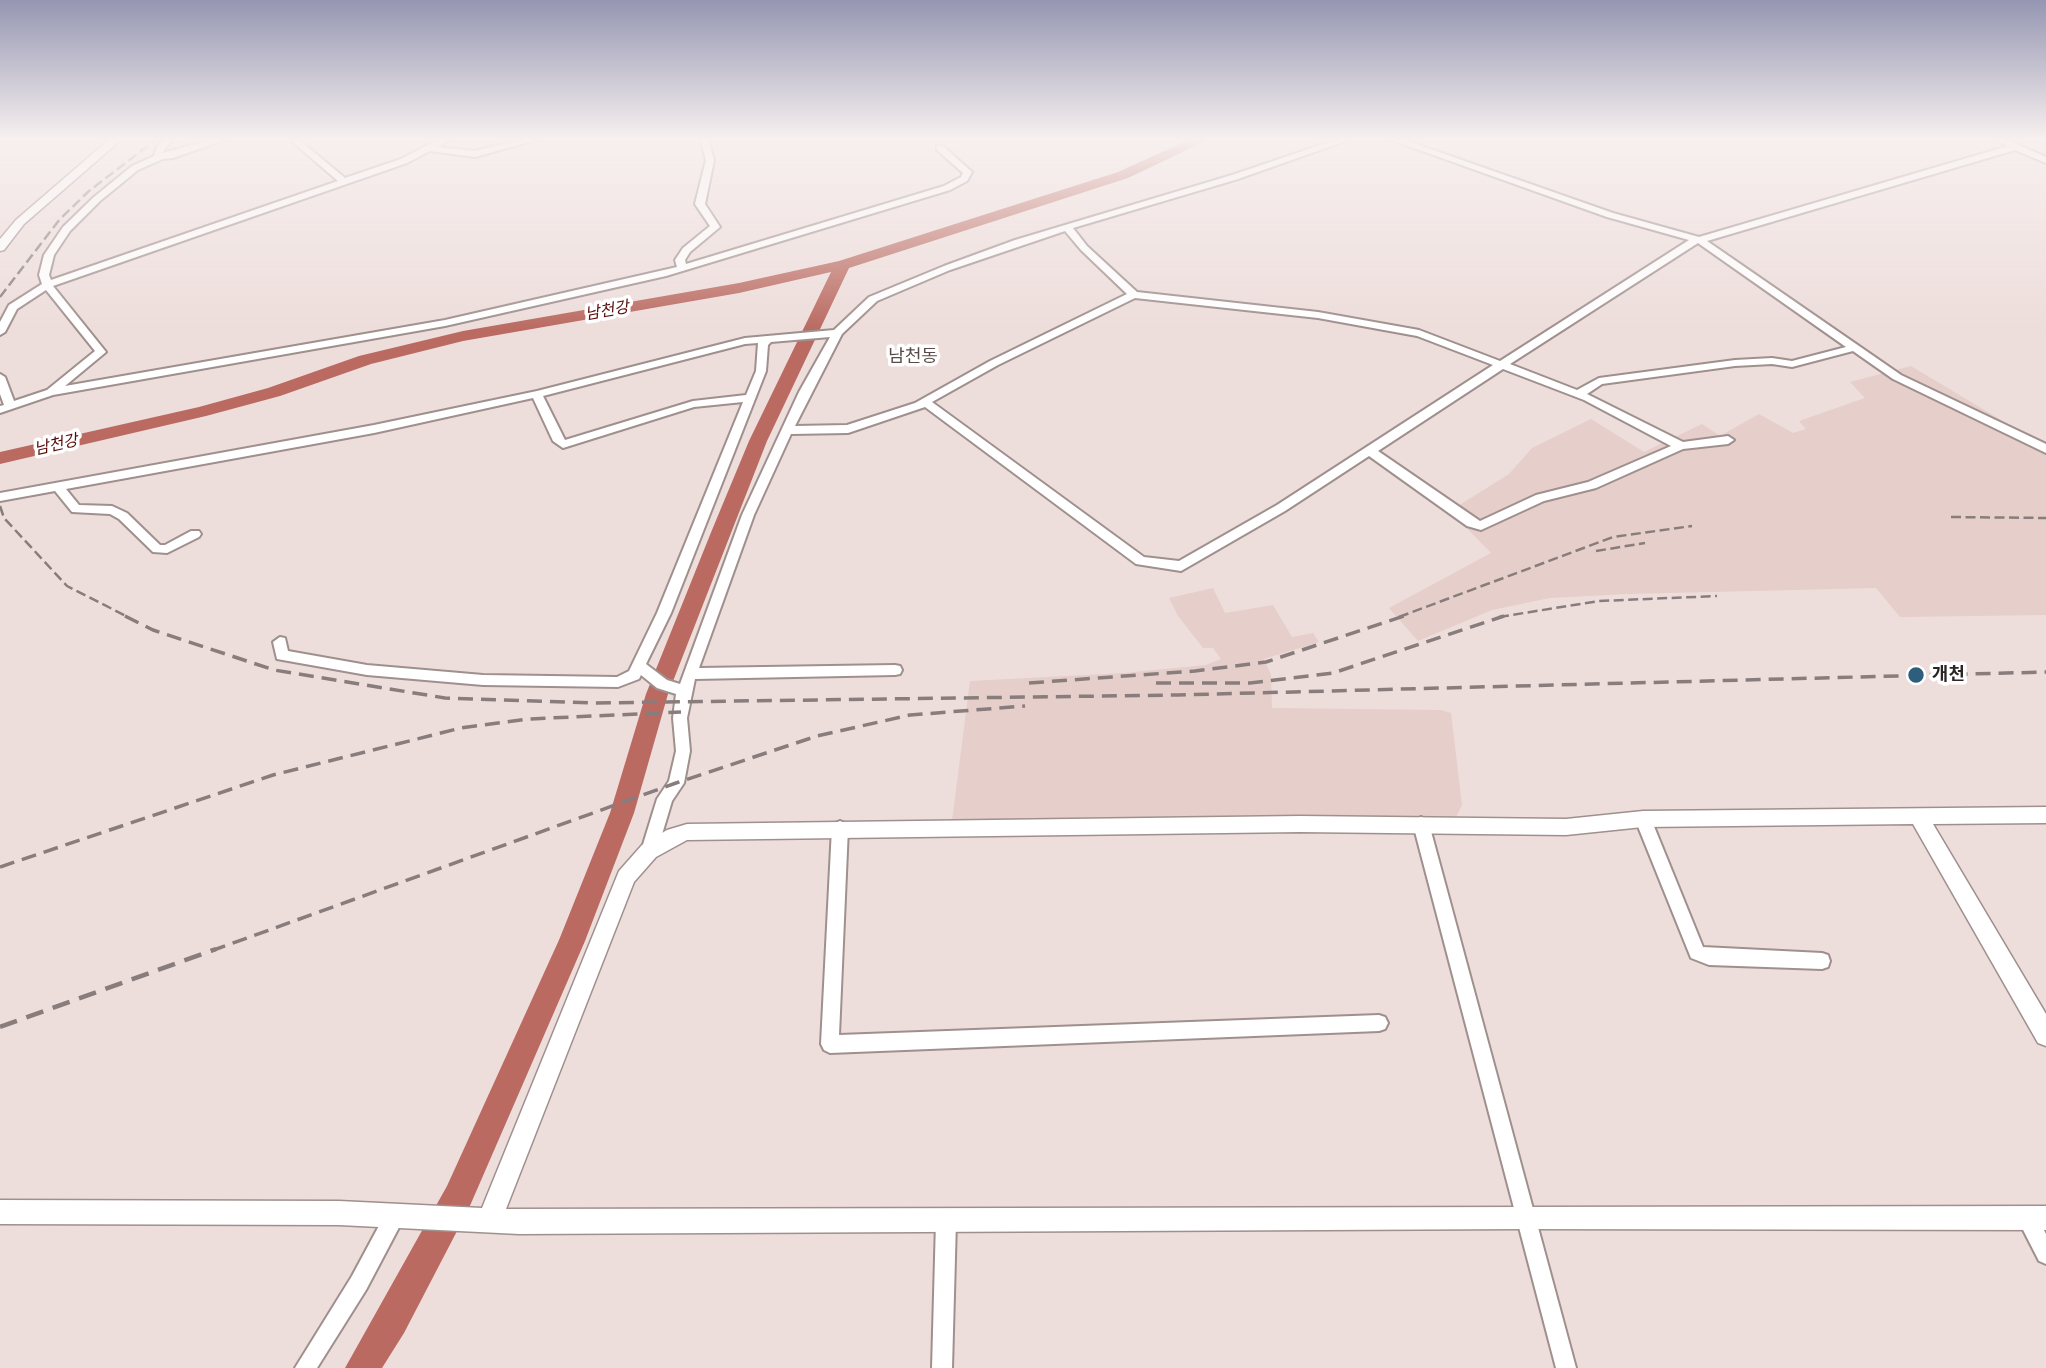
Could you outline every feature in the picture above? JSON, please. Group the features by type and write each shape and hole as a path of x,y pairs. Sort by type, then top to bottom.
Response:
{"main road":[{"path":"0,247 20,222 44,202"},
{"path":"483,1219 626,877 649,851 674,836 687,832 840,828 1421,824 1566,827 1643,819 2046,815"},
{"path":"1919,818 2046,1035"},
{"path":"0,1212 350,1214 483,1219 946,1221 1524,1217 2036,1218"}],"street":[{"path":"51,392 101,352 47,285 44,275 49,256 66,229 97,202"},
{"path":"0,331 13,307 47,285 287,202"},
{"path":"682,267 680,260 686,250 715,227 700,202"},
{"path":"0,377 5,408 51,392 445,323 682,267 901,202"},
{"path":"649,851 665,799 676,783 683,751 680,718 684,691 748,515 831,334 873,299 1006,246 1150,202"},
{"path":"1572,202 1618,218 1699,240 1897,377 2046,449"},
{"path":"920,404 927,403 950,419 1014,470 1141,561 1181,566 1194,561 1369,450 1643,271 1699,240 1829,202"},
{"path":"1068,228 1084,248 1134,295"},
{"path":"787,430 848,429 920,404 994,363 1134,295 1380,324 1445,340 1580,394 1681,446"},
{"path":"0,496 59,488 332,438 537,394 713,348 831,334"},
{"path":"280,642 282,655 367,670 484,680 618,682 634,675 761,371 763,344 768,340"},
{"path":"1580,394 1599,381 1723,364 1772,361 1793,364 1853,348"},
{"path":"537,394 559,441 563,444 693,404 750,398"},
{"path":"1369,450 1471,523 1481,526 1540,498 1592,485 1681,446 1728,440"},
{"path":"59,488 76,509 111,510 122,516 157,549 167,549 195,534"},
{"path":"640,666 662,684 684,691"},
{"path":"692,674 895,670"},
{"path":"1643,819 1697,953 1709,957 1822,961"},
{"path":"1421,824 1566,1368"},
{"path":"840,828 830,1044 1379,1023"},
{"path":"305,1368 404,1216"},
{"path":"2036,1218 2046,1254"},
{"path":"942,1368 946,1221"}],"shaded area":[{"path":"1911,366 2046,447 2046,615 1900,617 1876,588 1627,594 1550,598 1492,610 1418,641 1389,608 1491,553 1450,511 1509,474 1532,448 1591,419 1644,452 1702,424 1720,436 1759,414 1793,433 1806,429 1799,421 1865,398 1850,382"},
{"path":"1213,588 1225,613 1273,605 1292,637 1313,633 1319,642 1264,659 1271,675 1272,708 1441,710 1451,713 1462,805 1456,817 1284,815 952,821 970,681 1124,673 1206,665 1221,659 1213,648 1203,648 1178,616 1169,598"}],"waterway":[{"name":"남천강","path":"843,265 1039,202"},
{"name":"남천강","path":"0,458 200,412 274,392 365,360 463,336 739,288 843,265"},
{"path":"362,1368 392,1321 458,1197 572,941 622,813 657,694 722,530 758,441 843,265"}],"railway":[{"path":"0,297 60,219 78,202"},
{"path":"0,506 4,518 67,586 128,617"},
{"path":"1951,517 2046,518"},
{"path":"1399,617 1613,537 1692,526"},
{"path":"1596,551 1645,543"},
{"path":"1503,616 1599,601 1717,596"},
{"path":"125,616 153,630 274,670 445,698 593,703 1178,695 2046,672"},
{"path":"1029,683 1195,671 1266,662 1404,616"},
{"path":"1156,683 1250,683 1333,673 1503,616"},
{"path":"211,951 676,783 817,736 910,715 1025,706"},
{"path":"0,867 273,775 461,728 528,719 681,712"},
{"path":"0,1027 216,949"}],"place":[{"name":"개천","path":"1916,675"}],"district":[{"name":"남천동","path":"913,357"}]}
